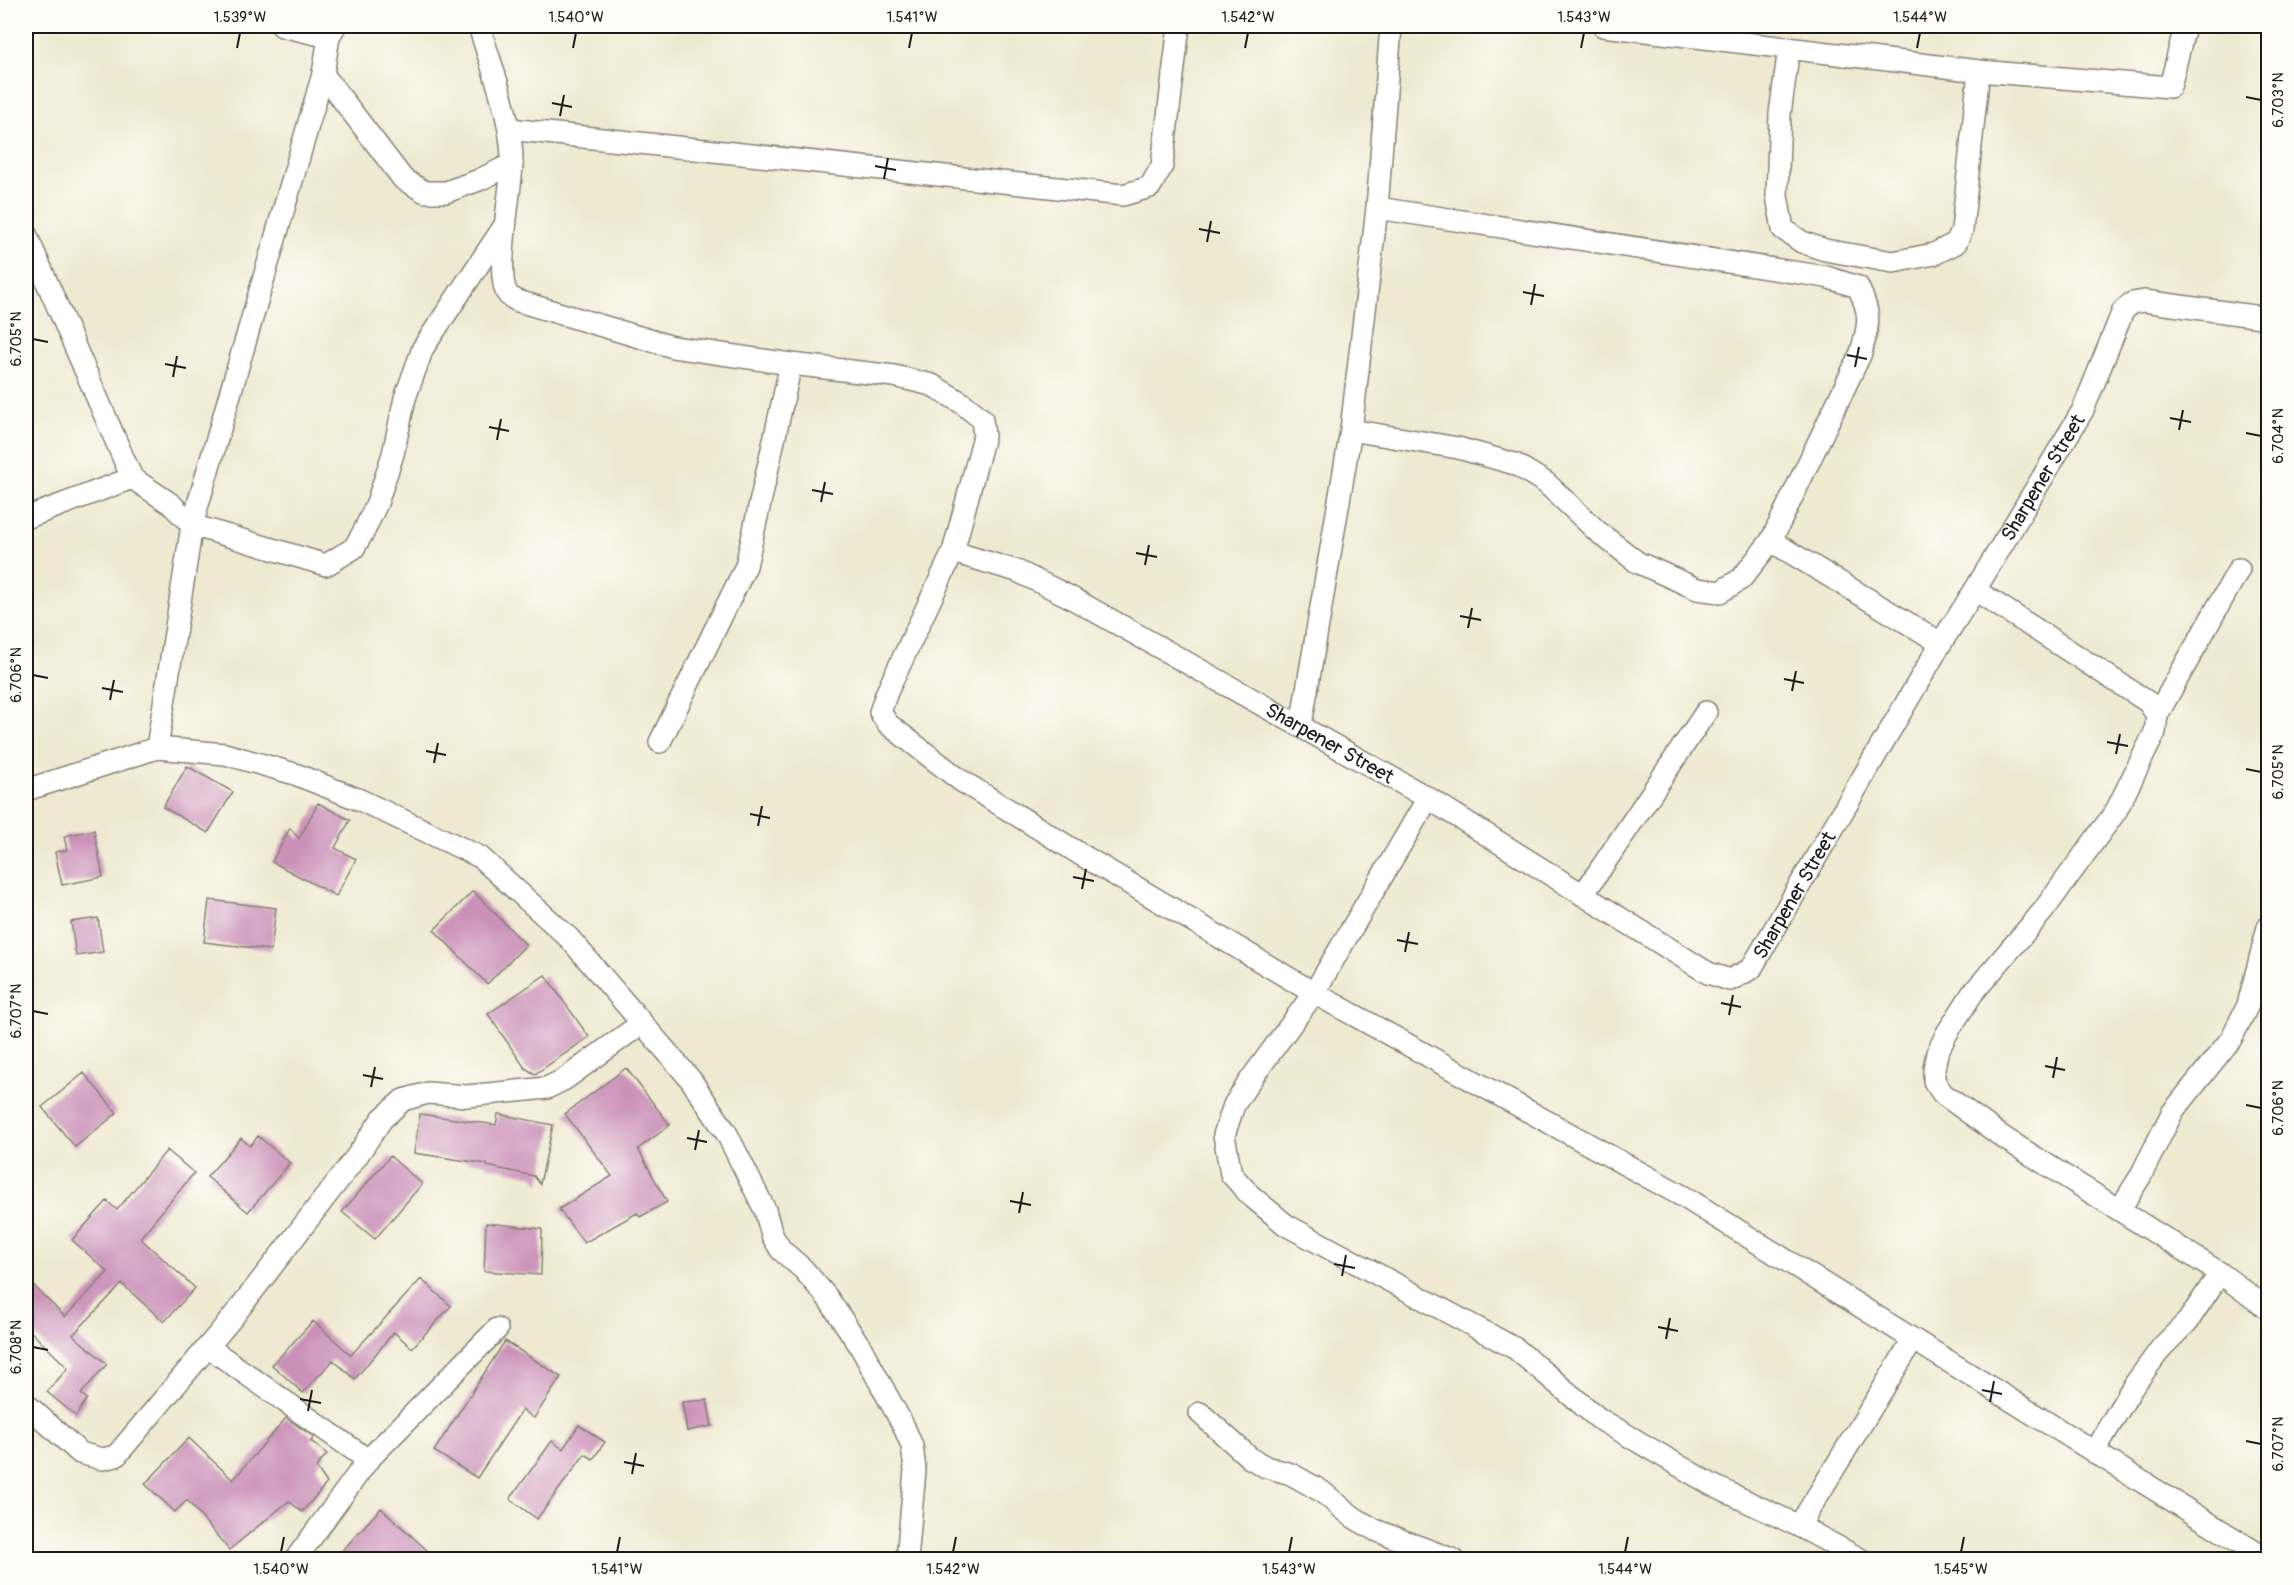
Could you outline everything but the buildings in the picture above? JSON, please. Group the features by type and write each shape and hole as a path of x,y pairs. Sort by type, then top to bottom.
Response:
{"street":[{"path":"157,748 192,525 323,74 332,31 282,26"},
{"path":"479,26 509,129 512,164 505,225 503,283 507,295 518,302 673,347 894,376 932,385 962,403 982,419 984,436 953,552 887,692 880,712 888,724 960,780 1080,854 1314,993 1686,1198 2268,1560"},
{"path":"509,129 1124,195 1150,188 1162,166 1179,26"},
{"path":"1301,724 1351,430 1377,208 1391,26"},
{"path":"1603,26 1979,71 2170,87 2185,26"},
{"path":"1789,48 1780,114 1777,196 1783,229 1802,242 1825,250 1893,262 1934,254 1956,243 1962,230 1979,71"},
{"path":"323,74 404,179 425,192 446,192 512,164"},
{"path":"1351,430 1458,448 1515,464 1546,483 1597,531 1637,562 1697,590 1720,592 1741,579 1771,541 1861,353 1869,323 1866,305 1857,287 1826,276 1377,208"},
{"path":"26,234 132,478 171,504 192,525 326,565 354,548 364,531 377,503 393,454 405,398 423,348 505,225"},
{"name":"Sharpener Street","path":"953,552 1017,571 1068,596 1301,724 1428,798 1708,973 1730,981 1751,969 1941,643 2083,410 2123,311 2132,303 2144,301 2268,318"},
{"path":"660,741 746,566 791,364"},
{"path":"26,518 132,478"},
{"path":"1771,541 1941,643"},
{"path":"2240,569 2157,715 2155,732 2115,811 2043,911 1972,994 1937,1053 1934,1081 1943,1094 2004,1138 2220,1273 2268,1309"},
{"path":"1975,590 2148,702 2157,715"},
{"path":"1584,895 1706,712"},
{"path":"26,790 157,748 225,754 295,774 360,800 480,857 569,938 691,1080 727,1134 765,1210 772,1235 781,1250 803,1269 827,1297 860,1346 912,1446 915,1470 907,1560"},
{"path":"1428,798 1314,993 1251,1078 1234,1105 1224,1135 1231,1174 1250,1195 1286,1225 1516,1349 1598,1419 1712,1485 1799,1526 1862,1560"},
{"path":"2120,1209 2140,1177 2172,1113 2231,1038 2248,1005 2268,927"},
{"path":"26,1404 80,1453 102,1459 116,1456 208,1347 357,1156 382,1119 403,1101 428,1093 467,1096 547,1088 565,1079 642,1023"},
{"path":"2094,1452 2132,1388 2162,1347 2188,1321 2220,1273"},
{"path":"296,1560 368,1460 496,1329"},
{"path":"1799,1526 1913,1340"},
{"path":"208,1347 368,1460"},
{"path":"1200,1413 1250,1458 1266,1467 1291,1474 1321,1491 1353,1517 1375,1530 1454,1560"}]}
